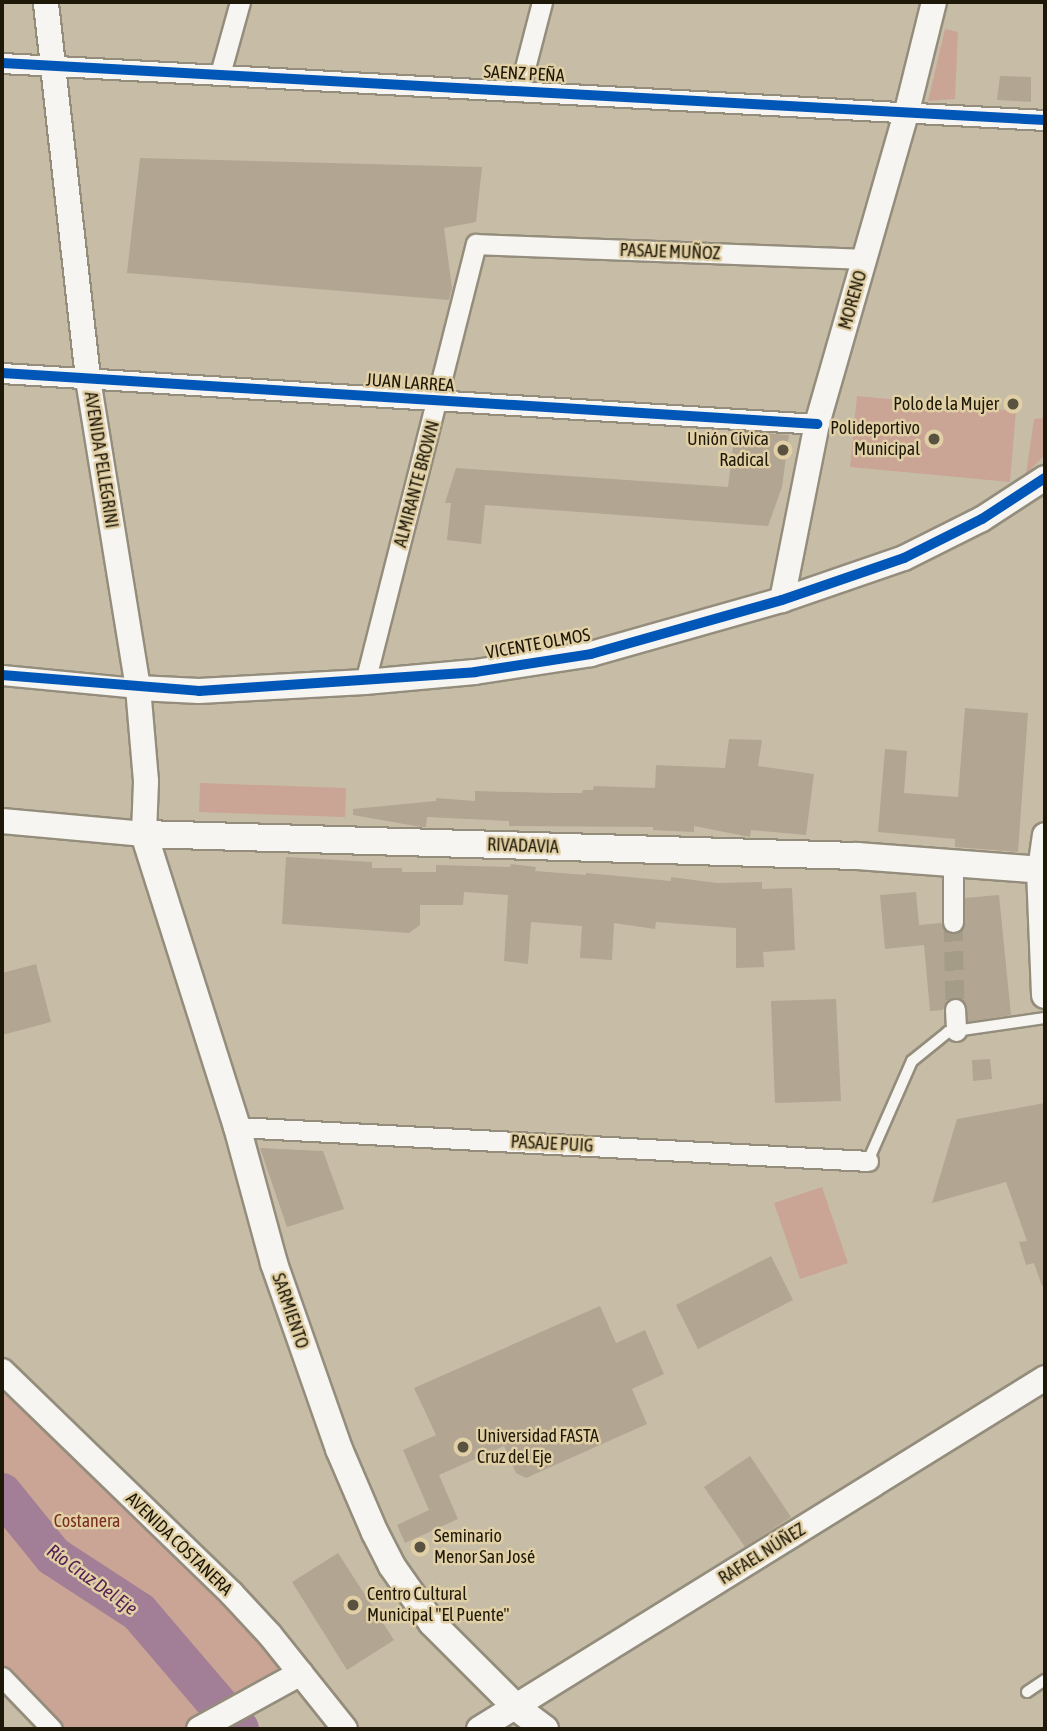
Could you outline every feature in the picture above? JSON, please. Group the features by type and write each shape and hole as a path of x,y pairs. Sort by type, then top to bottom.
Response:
{"main road":[{"name":"RIVADAVIA","path":"144,834 857,856 1042,870"},
{"name":"SARMIENTO","path":"144,834 237,1127 278,1276 339,1449 375,1533 392,1566 432,1623 516,1707 545,1729"},
{"path":"1042,870 1045,995"}],"street":[{"name":"AVENIDA PELLEGRINI","path":"46,2 88,378 138,688 146,781 144,834"},
{"path":"220,74 240,2"},
{"path":"519,91 542,2"},
{"name":"MORENO","path":"782,600 817,424 907,111 933,2"},
{"name":"SAENZ PEÑA","path":"2,63 1045,120"},
{"name":"PASAJE MUÑOZ","path":"476,244 864,259"},
{"name":"ALMIRANTE BROWN","path":"365,682 476,244"},
{"name":"JUAN LARREA","path":"2,373 817,424"},
{"name":"VICENTE OLMOS","path":"2,675 199,691 475,673 591,654 782,600 904,558 982,519 1045,478"},
{"name":"RIVADAVIA","path":"2,821 144,834"},
{"path":"1042,870 1045,835"},
{"path":"953,863 953,922"},
{"path":"954,1009 956,1031"},
{"name":"PASAJE PUIG","path":"237,1127 868,1161"},
{"name":"AVENIDA COSTANERA","path":"2,1371 231,1593 301,1673 345,1729"},
{"name":"RAFAEL NÚÑEZ","path":"479,1729 1045,1378"},
{"path":"199,1729 301,1673"},
{"path":"2,1677 52,1729"}],"lane":[{"path":"868,1161 912,1061 948,1032 1045,1018"},
{"path":"1027,1692 1045,1681"}],"green space":[{"path":"945,29 958,32 955,99 928,101"},
{"name":"Polideportivo Municipal","path":"857,396 1016,411 1010,482 850,467"},
{"path":"1045,418 1045,455 1026,474 1034,419"},
{"path":"200,783 346,788 345,817 199,812"},
{"path":"822,1187 848,1263 800,1279 774,1203"},
{"name":"Costanera","path":"2,1371 301,1673 226,1715 239,1729 52,1729 2,1677"}],"building":[{"path":"1000,76 1031,77 1031,102 997,100"},
{"path":"140,158 482,167 476,222 444,228 452,288 449,300 127,273"},
{"path":"735,431 789,435 782,487 768,526 485,505 481,544 447,540 451,503 445,503 456,468 728,487"},
{"path":"965,708 1028,713 1018,852 955,847 955,839 878,832 885,749 907,751 904,793 958,797"},
{"path":"729,739 762,740 758,766 814,774 806,835 751,830 750,837 694,826 694,832 653,830 653,827 509,826 509,821 427,817 426,827 421,827 353,815 353,809 436,801 436,798 475,801 475,791 582,793 583,790 593,790 594,786 655,788 656,765 725,768"},
{"path":"286,857 372,862 372,868 402,868 402,872 436,872 436,865 510,867 511,864 536,867 535,871 586,875 671,881 671,877 717,883 762,882 762,889 792,888 795,950 763,952 764,967 736,968 736,928 656,922 655,929 614,923 612,960 580,958 582,926 531,922 528,964 504,961 508,895 464,892 463,905 420,905 420,925 409,933 282,924"},
{"path":"916,892 919,925 941,923 946,932 952,934 964,928 965,898 999,895 1011,1015 968,1022 966,1003 955,997 948,999 943,1010 930,1011 924,945 885,949 880,895"},
{"path":"36,964 51,1022 2,1035 2,973"},
{"path":"836,999 841,1101 775,1103 771,1001"},
{"path":"990,1059 992,1079 973,1081 972,1060"},
{"path":"1045,1103 1045,1285 1042,1286 1034,1263 1026,1265 1019,1242 1027,1241 1006,1182 932,1203 957,1119"},
{"path":"260,1148 323,1151 344,1209 287,1227"},
{"path":"771,1256 793,1300 698,1349 676,1305"},
{"path":"600,1306 616,1343 645,1330 664,1374 632,1389 647,1424 526,1478 516,1473 504,1446 439,1475 458,1519 405,1543 397,1525 429,1510 403,1450 436,1435 414,1388"},
{"path":"750,1456 791,1517 745,1547 704,1487"},
{"path":"338,1553 394,1640 347,1670 292,1582"}],"waterway":[{"name":"Río Cruz Del Eje","path":"2,1493 53,1556 139,1612 239,1729"}],"tunnel":[{"path":"953,922 955,1009"}],"cycle path":[{"path":"2,63 1045,120"},
{"path":"2,373 817,424"},
{"path":"2,675 199,691 475,672 591,654 782,600 904,558 982,519 1045,478"}],"place":[{"name":"Polo de la Mujer","path":"1013,404"},
{"name":"Polideportivo Municipal","path":"934,439"},
{"name":"Unión Cívica Radical","path":"783,450"},
{"name":"Universidad FASTA Cruz del Eje","path":"463,1447"},
{"name":"Seminario Menor San José","path":"420,1547"},
{"name":"Centro Cultural Municipal \"El Puente\"","path":"353,1605"}]}
